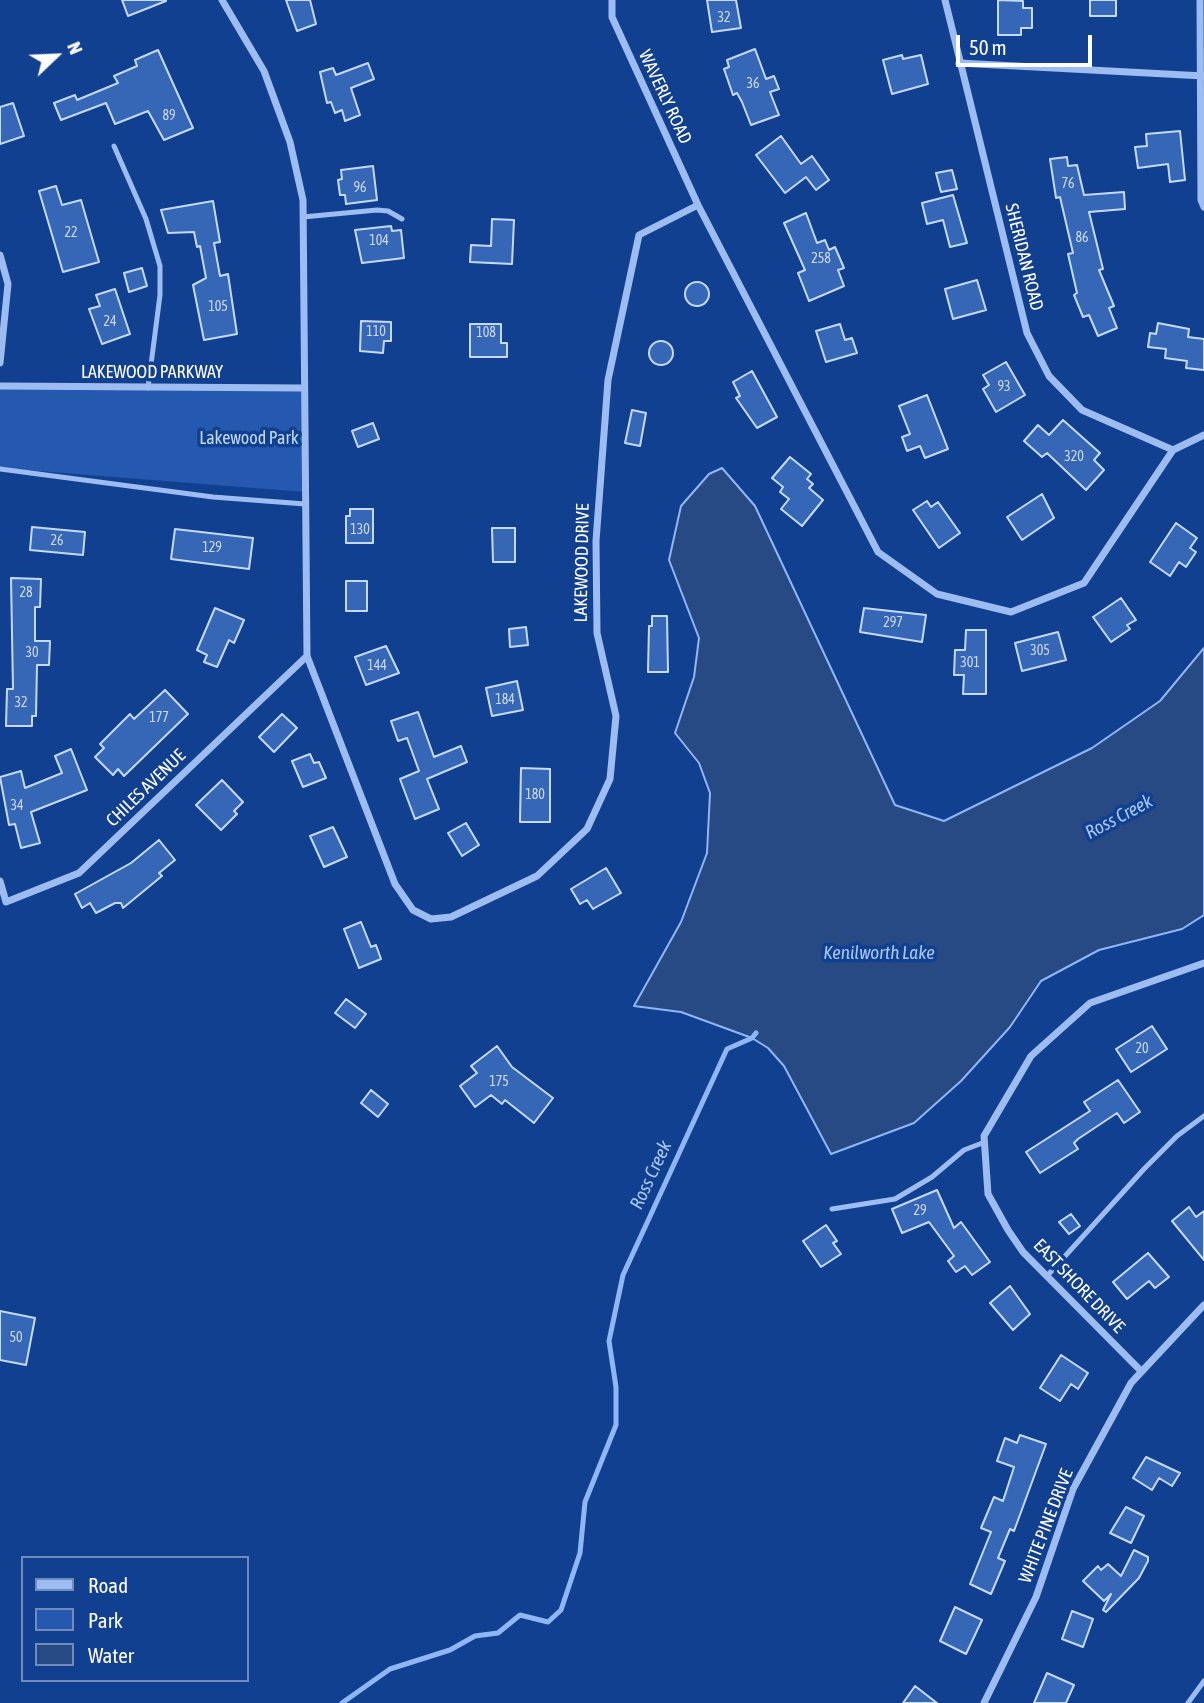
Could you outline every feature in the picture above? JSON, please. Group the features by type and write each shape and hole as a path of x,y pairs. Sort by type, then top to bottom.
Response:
{"street":[{"name":"LAKEWOOD DRIVE","path":"222,0 264,71 290,142 303,200 307,656 394,884 413,911 431,919 451,916 537,876 587,829 610,779 616,716 597,633 596,541 608,380 639,235 698,205"},
{"name":"WAVERLY ROAD","path":"612,0 612,17 698,205"},
{"name":"SHERIDAN ROAD","path":"945,0 1027,332 1049,376 1082,410 1173,450"},
{"path":"1200,0 1201,200 1204,207"},
{"path":"959,63 1202,76"},
{"path":"698,205 878,552 937,594 1011,612 1084,583 1173,450 1204,435"},
{"path":"0,255 8,284 0,363"},
{"name":"LAKEWOOD PARKWAY","path":"0,386 303,388"},
{"name":"CHILES AVENUE","path":"0,881 6,902 79,873 307,656"},
{"name":"EAST SHORE DRIVE","path":"1141,1371 1023,1252 988,1194 984,1136 1031,1056 1090,1003 1204,963"},
{"name":"WHITE PINE DRIVE","path":"984,1703 1036,1597 1073,1489 1141,1371 1204,1305"}],"lane":[{"path":"114,146 146,219 160,266 160,295 148,388"},
{"path":"303,217 377,210 388,211 402,219"},
{"path":"0,469 213,497 305,504"},
{"path":"1047,1276 1144,1169 1177,1136 1204,1116"},
{"path":"832,1209 895,1199 932,1177 964,1150 985,1142"},
{"path":"1188,1703 1204,1681"}],"green space":[{"name":"Lakewood Park","path":"0,386 303,388 305,492 0,468"}],"water":[{"name":"Kenilworth Lake","path":"722,468 755,506 895,805 944,821 1092,748 1160,701 1204,648 1204,915 1182,929 1099,950 1041,981 1010,1027 961,1081 914,1123 831,1154 784,1066 768,1048 752,1038 681,1012 634,1006 681,922 707,853 710,793 699,763 675,733 694,677 699,638 669,560 681,506 709,474"}],"building":[{"path":"122,0 166,0 166,1 128,16"},
{"path":"286,0 310,0 316,24 297,31"},
{"path":"707,0 736,0 741,28 712,32"},
{"path":"998,0 1023,1 1023,8 1032,8 1032,28 1021,28 1021,35 998,35"},
{"path":"1090,0 1116,0 1116,16 1090,16"},
{"path":"755,49 766,79 774,76 779,89 770,92 779,115 751,125 737,93 733,95 724,69 729,67 727,60"},
{"path":"158,50 193,128 164,140 148,111 115,124 106,103 61,120 54,103 75,95 77,100 118,83 114,76 137,66 135,60"},
{"path":"902,55 903,59 921,55 928,84 892,94 883,60"},
{"path":"368,63 374,79 351,88 360,115 345,121 342,110 335,113 331,102 327,103 320,72 333,68 336,75"},
{"path":"13,103 24,136 0,144 0,107"},
{"path":"1180,131 1185,180 1170,182 1168,164 1138,168 1135,147 1147,146 1146,134"},
{"path":"781,136 801,164 812,156 829,180 816,190 806,177 785,193 756,155"},
{"path":"1067,157 1068,166 1077,165 1084,195 1124,192 1125,209 1089,212 1103,269 1099,270 1114,306 1109,308 1117,328 1098,336 1089,315 1083,317 1074,295 1077,293 1068,254 1073,253 1060,197 1056,198 1050,159"},
{"path":"373,166 377,200 346,204 345,195 340,195 338,180 342,179 341,170"},
{"path":"952,170 957,189 941,192 936,173"},
{"path":"56,186 62,205 81,200 99,262 63,272 39,191"},
{"path":"953,195 967,243 950,247 943,220 927,224 922,203"},
{"path":"213,201 220,242 214,243 220,276 228,274 237,334 204,340 193,285 206,278 200,246 197,247 194,232 168,233 161,210"},
{"path":"806,213 817,243 825,240 829,250 835,247 844,268 838,270 844,286 809,301 798,273 805,270 784,223"},
{"path":"492,219 514,220 512,264 470,262 471,245 491,246"},
{"path":"391,226 392,231 401,230 404,258 362,263 355,230"},
{"path":"142,268 147,286 129,292 124,273"},
{"path":"977,280 986,310 953,319 945,289"},
{"path":"697,282 708,289 709,294 702,305 697,306 686,299 685,294 692,283"},
{"path":"115,289 130,334 102,344 89,309 100,306 96,295"},
{"path":"361,321 391,322 391,341 384,341 383,353 360,351"},
{"path":"1158,323 1189,329 1188,337 1204,339 1204,370 1186,368 1187,361 1165,358 1166,349 1148,347 1150,333 1156,334"},
{"path":"470,324 501,324 501,343 507,343 507,357 470,357"},
{"path":"840,324 845,340 852,338 857,353 826,362 816,331"},
{"path":"661,341 672,348 673,353 666,364 661,365 650,358 649,353 656,342"},
{"path":"1006,362 1025,395 996,412 983,389 989,385 983,375"},
{"path":"752,371 777,417 757,428 736,398 740,396 733,382"},
{"path":"927,395 948,449 925,458 920,446 907,451 902,437 910,434 899,406"},
{"path":"632,410 646,413 640,446 625,443"},
{"path":"1063,420 1100,453 1094,460 1104,470 1086,490 1047,453 1042,457 1024,441 1038,425 1049,435"},
{"path":"373,423 379,439 358,447 352,431"},
{"path":"790,457 811,474 807,479 813,484 809,488 823,500 802,526 781,509 789,499 780,492 783,487 772,478"},
{"path":"1042,494 1054,518 1022,540 1007,517"},
{"path":"927,501 931,507 938,502 960,533 939,548 913,510"},
{"path":"350,509 373,509 373,543 346,543 346,516 350,516"},
{"path":"1176,523 1197,538 1190,548 1196,552 1186,567 1179,562 1170,576 1150,562"},
{"path":"32,527 85,532 83,555 30,550"},
{"path":"492,528 515,528 515,562 493,562"},
{"path":"175,529 253,538 249,569 171,559"},
{"path":"11,578 41,579 40,607 35,607 35,641 50,641 49,665 37,665 36,716 32,716 32,726 6,726 7,689 13,689"},
{"path":"346,581 367,581 367,611 346,611"},
{"path":"1121,598 1136,620 1127,625 1130,629 1111,642 1093,617"},
{"path":"215,608 244,620 234,643 229,640 217,667 204,662 207,655 197,650"},
{"path":"864,608 926,615 922,642 860,632"},
{"path":"652,616 667,616 668,672 648,672 649,626 652,626"},
{"path":"526,627 528,645 510,647 509,629"},
{"path":"966,630 986,630 986,694 963,694 964,675 954,675 955,650 965,650"},
{"path":"1058,632 1066,660 1022,671 1015,643"},
{"path":"386,646 399,673 366,685 355,657"},
{"path":"517,681 523,710 492,716 486,688"},
{"path":"165,690 188,714 124,776 118,769 113,775 95,757 104,748 100,744 130,714 134,719"},
{"path":"418,712 434,757 461,746 467,762 427,779 439,809 415,819 400,779 419,771 407,738 398,741 391,721"},
{"path":"282,714 297,728 274,752 259,737"},
{"path":"71,749 87,790 31,812 40,843 21,848 15,824 9,825 0,777 21,771 25,788 62,773 55,756"},
{"path":"310,754 314,763 319,762 326,778 303,787 292,761"},
{"path":"521,768 550,769 550,822 520,822"},
{"path":"222,780 243,802 234,811 237,814 221,830 196,805"},
{"path":"466,823 479,845 462,856 448,833"},
{"path":"333,827 347,857 324,867 310,836"},
{"path":"159,840 175,860 159,873 162,876 123,908 121,903 115,903 96,913 90,903 82,908 75,894 131,863"},
{"path":"606,868 621,893 593,909 587,900 580,904 571,889"},
{"path":"361,922 371,947 376,945 381,959 359,968 344,929"},
{"path":"346,999 366,1014 355,1028 335,1013"},
{"path":"1152,1026 1167,1049 1131,1072 1116,1049"},
{"path":"497,1046 512,1067 553,1098 534,1123 505,1100 502,1104 491,1095 475,1107 460,1086 477,1073 471,1066"},
{"path":"1118,1080 1140,1112 1124,1123 1117,1113 1078,1139 1074,1143 1078,1149 1040,1173 1026,1152 1090,1111 1084,1102"},
{"path":"371,1090 388,1104 378,1117 361,1103"},
{"path":"937,1190 954,1228 961,1222 990,1262 972,1275 965,1266 956,1272 948,1261 954,1256 929,1222 902,1233 892,1209"},
{"path":"1189,1207 1196,1217 1204,1211 1204,1260 1172,1221"},
{"path":"1071,1214 1080,1226 1069,1234 1059,1222"},
{"path":"826,1225 837,1241 833,1243 841,1254 821,1267 803,1241"},
{"path":"1148,1253 1169,1277 1155,1288 1149,1281 1127,1299 1113,1282"},
{"path":"1010,1286 1030,1314 1013,1330 990,1303"},
{"path":"0,1311 35,1318 26,1365 0,1360"},
{"path":"1061,1355 1088,1373 1078,1389 1071,1384 1060,1401 1040,1388"},
{"path":"1020,1435 1046,1444 1014,1531 1010,1529 998,1558 1005,1561 991,1594 970,1584 991,1532 981,1528 994,1497 1003,1501 1014,1467 997,1461 1005,1438 1017,1443"},
{"path":"1146,1457 1180,1473 1172,1486 1159,1478 1152,1490 1133,1478"},
{"path":"1126,1507 1144,1516 1131,1543 1110,1533"},
{"path":"1134,1550 1148,1557 1148,1561 1139,1578 1106,1612 1103,1610 1111,1594 1104,1601 1083,1581 1098,1566 1101,1570 1108,1564 1121,1576"},
{"path":"955,1607 982,1620 966,1654 940,1641"},
{"path":"1072,1611 1093,1619 1083,1647 1062,1639"},
{"path":"1047,1673 1074,1685 1066,1703 1034,1703"},
{"path":"915,1686 937,1703 903,1703"}],"waterway":[{"name":"Ross Creek","path":"342,1703 390,1669 450,1650 475,1636 498,1633 520,1615 548,1622 561,1610 580,1553 585,1502 616,1425 616,1387 609,1341 623,1275 727,1049 752,1038 756,1033"}]}
